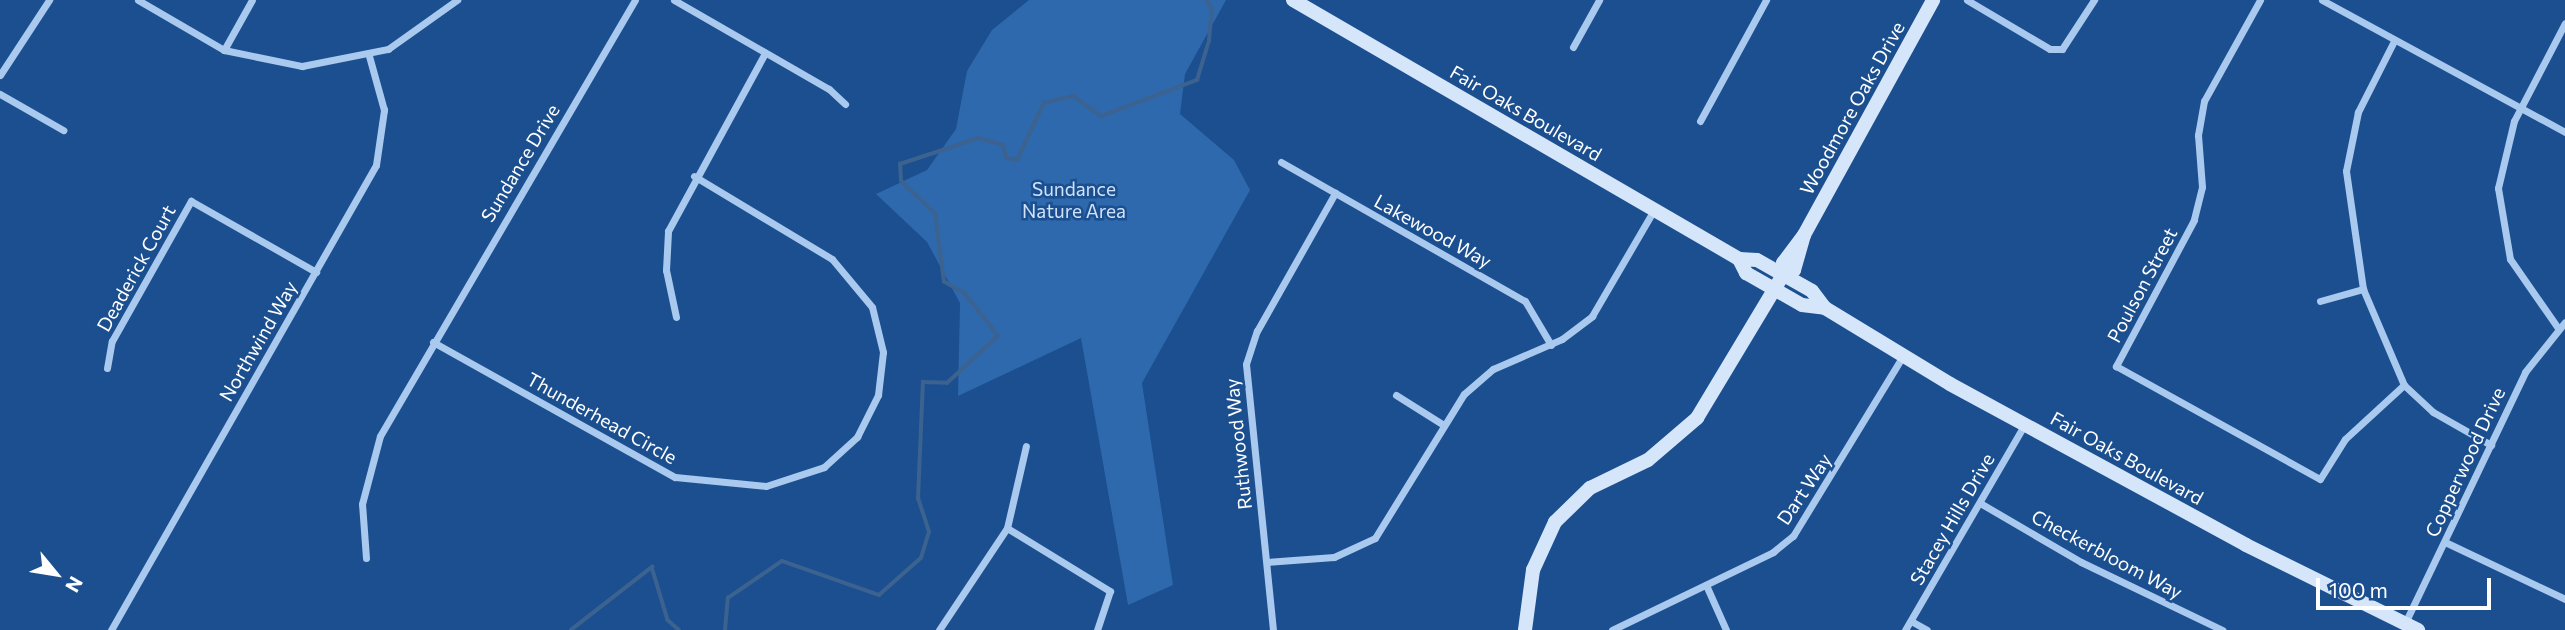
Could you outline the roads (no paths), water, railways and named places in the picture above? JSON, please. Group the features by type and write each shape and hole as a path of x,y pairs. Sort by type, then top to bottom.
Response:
{"main road":[{"name":"Fair Oaks Boulevard","path":"1293,0 1739,259 1757,260 1812,291 1825,308 1903,356 2234,539 2412,627"},
{"name":"Woodmore Oaks Drive","path":"1525,630 1534,570 1555,522 1590,488 1648,460 1682,434 1721,383 1783,275 1783,263 1804,235 1933,0"},
{"name":"Fair Oaks Boulevard","path":"1739,259 1746,273 1802,305 1825,308"}],"street":[{"path":"0,75 49,0"},
{"path":"138,0 224,50 302,66 369,56 411,37 457,0"},
{"path":"224,50 252,0"},
{"name":"Sundance Drive","path":"366,558 362,504 371,457 433,342 635,0"},
{"path":"674,0 845,104"},
{"path":"1573,47 1599,0"},
{"path":"1700,121 1766,0"},
{"path":"1967,0 2050,49 2062,49 2094,0"},
{"name":"Poulson Street","path":"2260,0 2204,101 2198,135 2202,187 2194,220 2116,366 2320,479 2345,439 2404,385"},
{"path":"2322,0 2519,110 2565,132"},
{"path":"2558,328 2517,276 2500,224 2500,170 2519,110 2565,23"},
{"path":"2394,41 2358,111 2346,171 2363,289 2404,385 2433,412 2491,445"},
{"path":"676,317 665,250 694,176 765,53"},
{"name":"Northwind Way","path":"111,630 316,272 382,146 384,110 369,56"},
{"path":"0,94 63,130"},
{"name":"Lakewood Way","path":"1280,162 1525,301 1551,345"},
{"name":"Thunderhead Circle","path":"433,342 674,477 766,486 824,467 857,437 878,396 883,352 872,307 832,258 694,176"},
{"name":"Ruthwood Way","path":"1273,630 1246,364 1257,331 1335,193"},
{"name":"Deaderick Court","path":"107,368 112,341 191,201 316,272"},
{"path":"1267,562 1334,557 1368,543 1387,522 1442,424 1477,380 1551,345 1592,316 1654,210"},
{"path":"2320,301 2363,289"},
{"name":"Copperwood Drive","path":"2412,627 2445,542 2525,372 2565,322"},
{"name":"Dart Way","path":"1612,630 1773,552 1806,520 1903,356"},
{"path":"1396,395 1442,424"},
{"name":"Stacey Hills Drive","path":"1905,630 2026,424"},
{"path":"939,630 1007,528 1026,446"},
{"name":"Checkerbloom Way","path":"1980,503 2081,562 2222,630"},
{"path":"1007,528 1110,591 1097,630"},
{"path":"2445,542 2565,599"},
{"path":"1706,585 1726,630"},
{"path":"1911,621 1927,630"}],"waterway":[{"path":"725,630 728,598 782,561 879,595 921,558 929,532 918,499 923,382 947,383 998,336 965,294 944,282 935,214 901,181 900,164 979,138 1003,145 1007,158 1017,160 1044,103 1073,96 1102,116 1197,80 1209,41 1212,8 1206,0"},
{"path":"571,630 652,567 668,620 679,630"}],"park label":[{"name":"Sundance Nature Area","path":"1074,200"}]}
